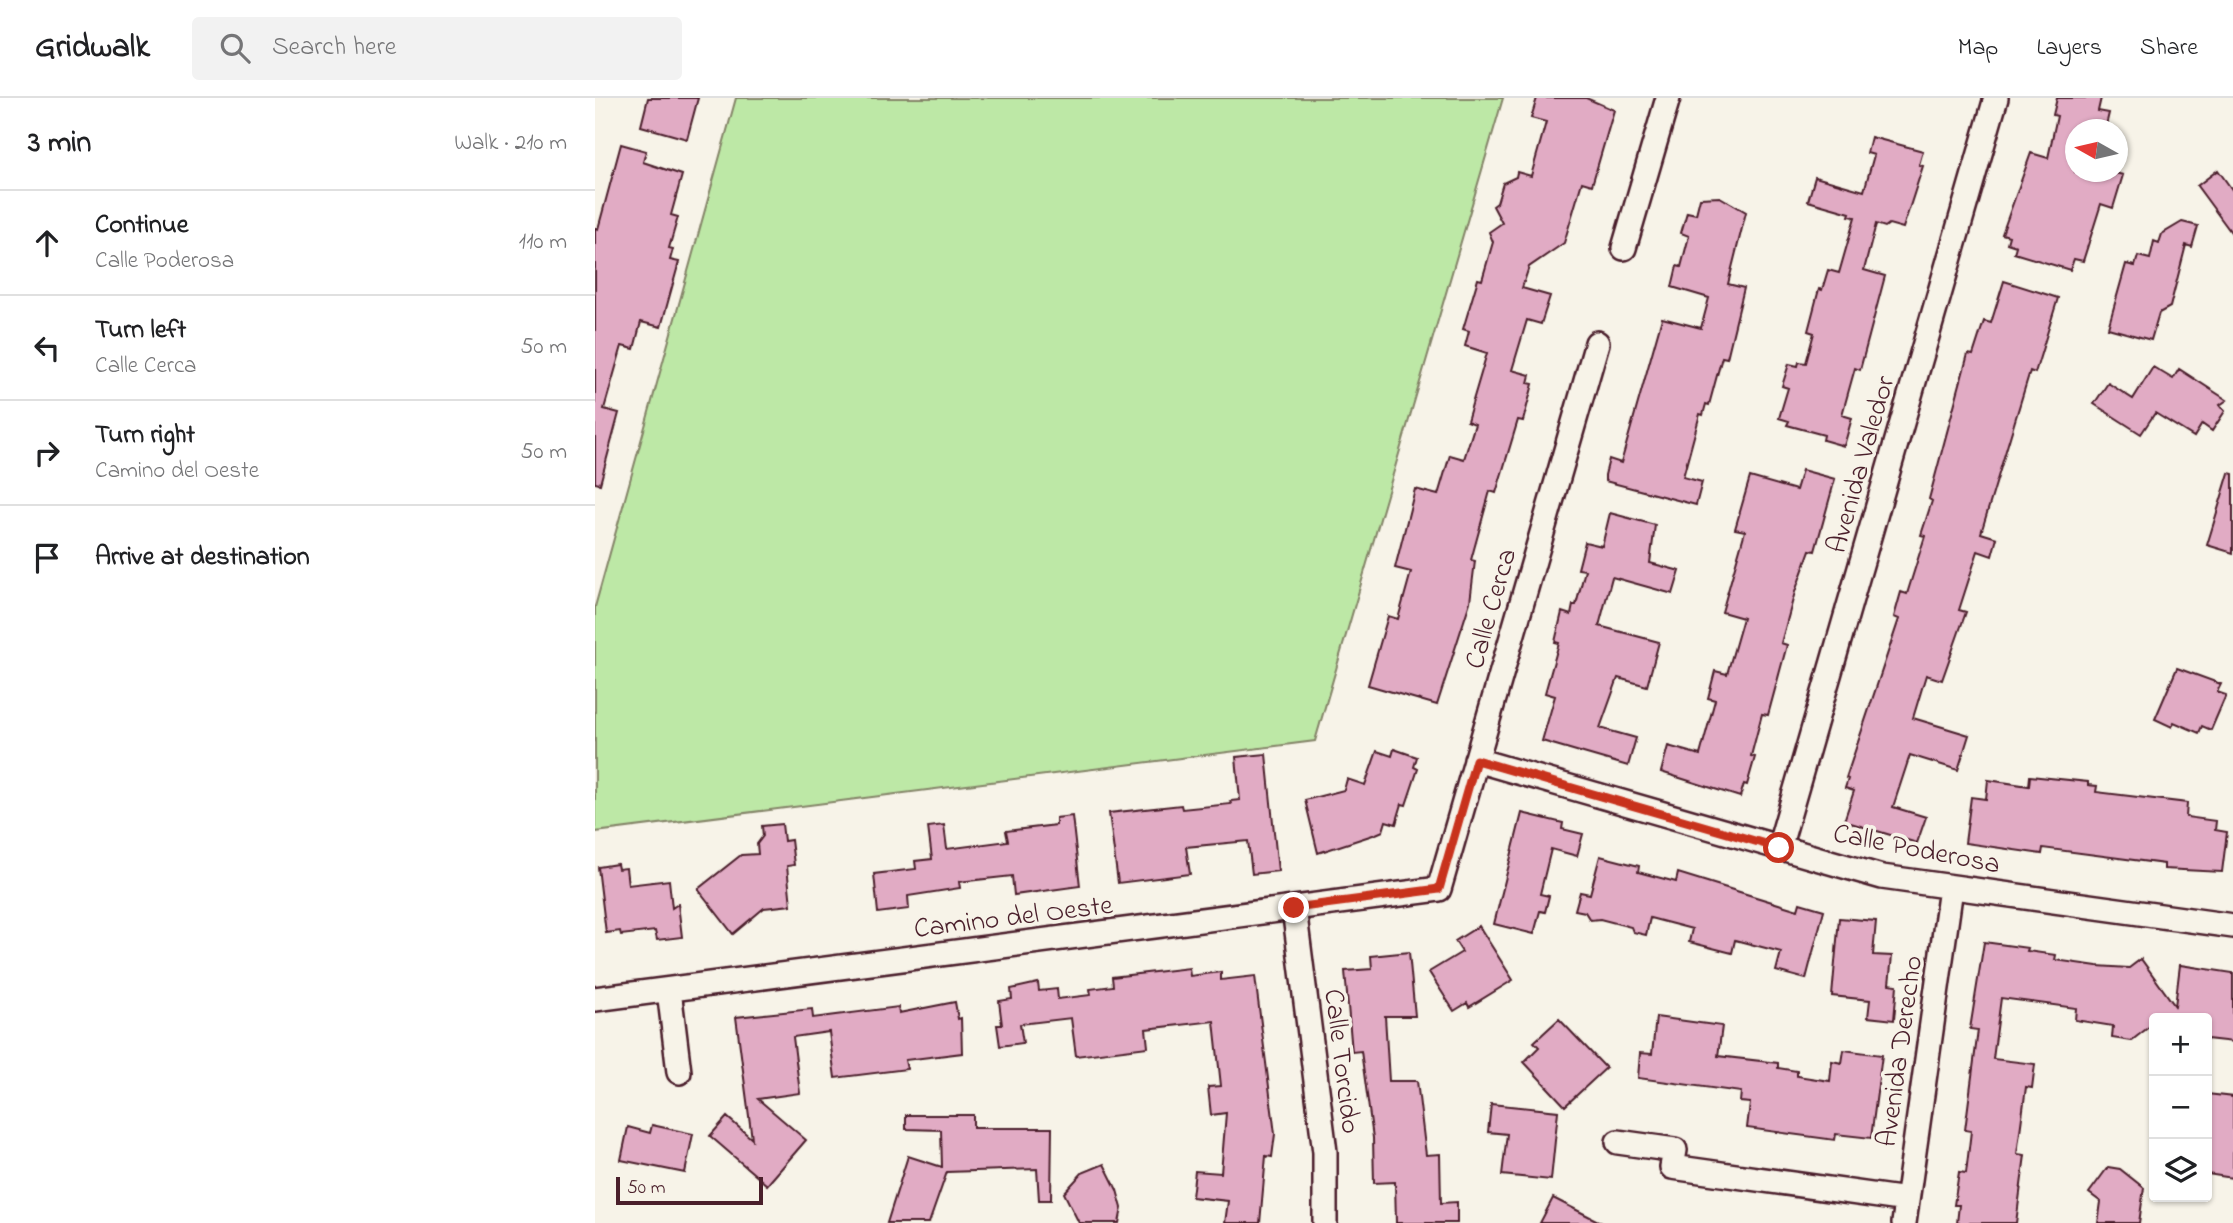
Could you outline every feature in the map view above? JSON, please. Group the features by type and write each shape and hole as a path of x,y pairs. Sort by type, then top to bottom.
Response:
{"street":[{"path":"1624,248 1668,98"},
{"name":"Avenida Valedor","path":"1779,848 1996,98"},
{"name":"Calle Cerca","path":"1439,889 1597,343"},
{"name":"Calle Poderosa","path":"1476,760 1882,877 2233,926"},
{"name":"Avenida Derecho","path":"1904,1223 1951,888"},
{"name":"Camino del Oeste","path":"595,999 1439,889"},
{"name":"Calle Torcido","path":"1294,908 1325,1152 1325,1223"},
{"path":"669,989 679,1072"},
{"path":"1618,1142 1675,1150 1672,1167 1907,1200"}],"green space":[{"path":"736,98 1503,98 1315,741 595,832 595,607"}],"building":[{"path":"648,98 698,98 687,139 641,126"},
{"path":"1537,98 1586,98 1614,110 1592,185 1582,182 1564,243 1529,267 1522,288 1550,296 1541,324 1527,320 1512,370 1530,375 1528,383 1533,384 1523,421 1518,420 1496,493 1490,491 1471,560 1475,561 1470,602 1437,705 1368,685 1388,616 1398,619 1411,572 1395,568 1415,489 1438,495 1450,455 1464,459 1475,424 1467,421 1487,353 1465,346 1469,331 1463,329 1478,279 1482,280 1493,242 1489,232 1502,223 1493,206 1497,203 1503,183 1516,177 1517,172 1531,176 1546,122 1531,118"},
{"path":"2057,98 2101,98 2098,111 2109,113 2108,119 2065,119 2065,182 2121,182 2113,208 2101,204 2083,261 2074,259 2070,270 2014,253 2016,246 2007,243 2009,236 2002,234 2031,153 2048,158 2057,116 2053,115"},
{"path":"1871,137 1923,151 1919,165 1923,166 1903,228 1876,224 1864,270 1885,276 1860,370 1855,368 1842,415 1852,418 1844,446 1823,440 1824,435 1787,425 1789,421 1779,418 1788,388 1782,386 1789,364 1798,366 1799,362 1806,363 1814,333 1808,331 1819,289 1822,290 1828,270 1839,273 1855,217 1849,216 1850,213 1808,201 1815,177 1864,191 1874,155 1867,153"},
{"path":"621,144 646,151 643,162 682,175 671,215 678,217 669,248 673,249 670,260 679,262 661,327 641,322 634,349 622,346 604,409 619,413 600,484 595,483 595,228 598,229"},
{"path":"2218,170 2233,191 2233,235 2197,186"},
{"path":"1720,197 1746,212 1728,284 1744,288 1727,358 1722,357 1709,405 1706,404 1703,415 1700,414 1683,477 1702,482 1696,505 1605,481 1605,475 1609,459 1621,463 1662,318 1701,328 1709,298 1672,287 1677,266 1681,267 1689,236 1681,233 1687,212 1696,214 1700,198"},
{"path":"2182,222 2198,226 2192,247 2186,245 2170,307 2159,313 2151,340 2108,328 2126,264 2135,266 2138,256 2150,259 2154,241 2159,243 2162,234"},
{"path":"2004,281 2058,298 2035,373 2030,371 1981,533 1997,538 1992,556 1978,551 1959,610 1966,612 1942,680 1926,675 1913,718 1969,735 1958,770 1910,755 1893,807 1926,817 1917,843 1844,821 1854,791 1845,788 1846,778 1899,619 1894,617 1901,592 1907,594 1925,536 1921,535 1932,501 1929,499 1968,354 1973,355 1984,321 1991,323"},
{"path":"2153,367 2173,379 2179,369 2227,400 2220,405 2225,411 2212,431 2202,424 2194,437 2155,413 2141,434 2094,404 2108,383 2133,399"},
{"path":"1802,470 1835,479 1815,551 1810,550 1795,592 1781,643 1787,645 1768,715 1762,714 1747,785 1744,784 1740,797 1661,772 1668,746 1700,755 1715,700 1708,698 1715,671 1727,674 1743,618 1722,612 1745,531 1735,529 1750,477 1796,490"},
{"path":"2229,473 2233,474 2233,553 2207,545"},
{"path":"1610,513 1655,525 1650,563 1680,571 1673,594 1612,577 1599,626 1659,642 1647,686 1618,678 1600,728 1636,738 1628,766 1542,741 1555,696 1545,693 1559,643 1555,642 1562,612 1571,615 1573,605 1576,605 1585,570 1578,569 1585,542 1602,546"},
{"path":"2177,668 2221,684 2217,692 2226,695 2211,730 2202,726 2199,733 2174,722 2172,727 2155,719"},
{"path":"1394,749 1417,757 1414,767 1418,769 1406,805 1402,804 1396,824 1386,821 1383,831 1318,853 1305,800 1344,790 1347,779 1365,785 1377,751 1392,756"},
{"path":"1266,754 1278,871 1252,874 1248,841 1186,847 1190,874 1118,883 1109,813 1181,805 1182,809 1231,804 1230,801 1240,800 1236,757"},
{"path":"2030,776 2088,782 2088,785 2097,786 2096,792 2187,803 2186,817 2216,821 2215,830 2227,832 2222,872 2164,869 2164,864 2043,848 2042,854 1965,843 1971,797 1986,799 1988,780 2029,786"},
{"path":"1522,813 1563,823 1562,829 1583,834 1577,856 1551,849 1540,894 1549,896 1545,912 1540,911 1534,934 1494,924"},
{"path":"1072,816 1080,886 1014,895 1012,876 959,882 960,888 908,896 909,909 878,913 874,874 916,869 915,861 932,859 928,827 944,825 947,849 1008,841 1006,831 1056,825 1056,818"},
{"path":"782,824 784,841 791,840 794,865 787,866 791,905 764,908 733,934 698,889 741,855 758,854 757,844 763,836 762,826"},
{"path":"1600,856 1639,866 1638,872 1676,882 1678,873 1798,910 1800,903 1824,910 1806,979 1776,971 1781,952 1735,940 1732,953 1689,942 1692,929 1650,918 1646,935 1633,932 1631,927 1600,919 1590,920 1585,912 1575,910 1580,892 1590,894"},
{"path":"617,864 618,869 626,868 628,885 669,880 672,908 678,904 682,937 657,940 655,931 621,935 620,931 606,933 598,867"},
{"path":"1839,918 1876,921 1873,955 1892,956 1889,984 1897,985 1894,1020 1868,1017 1870,1000 1832,996"},
{"path":"1479,926 1513,980 1469,1007 1467,1003 1454,1011 1429,972 1462,952 1455,941"},
{"path":"1984,942 2028,948 2027,951 2056,955 2055,960 2097,966 2129,968 2141,959 2175,1006 2180,965 2233,973 2233,1042 2212,1040 2212,1013 2149,1013 2149,1027 2131,1041 2112,1038 2113,1026 2075,1020 2076,1008 2001,998 1993,1059 2035,1064 2032,1088 2026,1087 2017,1154 2025,1155 2016,1223 1957,1223 1959,1205 1954,1205 1959,1172 1966,1173 1971,1131 1965,1130 1978,1030 1970,1029"},
{"path":"1409,952 1415,1016 1385,1016 1389,1081 1417,1081 1426,1155 1440,1154 1441,1203 1457,1202 1457,1223 1396,1223 1395,1182 1374,1183 1373,1138 1361,1051 1352,1052 1345,971 1372,969 1371,956"},
{"path":"1189,968 1190,976 1221,972 1221,980 1255,976 1275,1134 1272,1157 1266,1156 1260,1223 1225,1223 1228,1201 1192,1197 1195,1171 1221,1173 1226,1113 1211,1115 1208,1087 1221,1086 1214,1021 1146,1029 1148,1047 1076,1056 1071,1018 1020,1024 1023,1043 1000,1046 997,1025 1002,1025 999,1001 1012,999 1011,989 1038,983 1039,991 1057,989 1058,999 1091,995 1090,989 1113,986 1112,977"},
{"path":"955,1002 958,1019 961,1018 962,1053 905,1060 907,1069 835,1078 829,1032 793,1037 800,1093 758,1099 806,1140 767,1185 710,1136 727,1117 752,1139 736,1017 812,1009 813,1018 898,1007 899,1013"},
{"path":"1656,1017 1722,1026 1718,1056 1778,1063 1778,1068 1797,1071 1797,1076 1830,1081 1832,1061 1842,1063 1844,1050 1882,1055 1871,1138 1836,1134 1835,1140 1747,1128 1750,1103 1740,1102 1741,1092 1638,1078 1640,1053 1652,1054"},
{"path":"1559,1019 1606,1068 1565,1106 1524,1062 1539,1047 1534,1042"},
{"path":"2212,1095 2233,1097 2233,1178 2212,1175"},
{"path":"1491,1104 1558,1111 1551,1180 1502,1175 1507,1134 1488,1132"},
{"path":"906,1115 973,1115 973,1128 1052,1128 1051,1200 1039,1200 1037,1169 947,1172 929,1223 887,1223 908,1156 942,1167 941,1130 906,1129"},
{"path":"652,1125 693,1134 685,1173 621,1160 628,1127 650,1133"},
{"path":"1104,1164 1117,1190 1122,1208 1119,1223 1079,1223 1064,1193 1082,1173"},
{"path":"2108,1167 2120,1169 2144,1188 2139,1223 2098,1223 2101,1202 2089,1193"},
{"path":"1553,1198 1602,1223 1540,1223"}],"route":[{"path":"1294,908 1439,889 1476,760 1779,848"}]}
